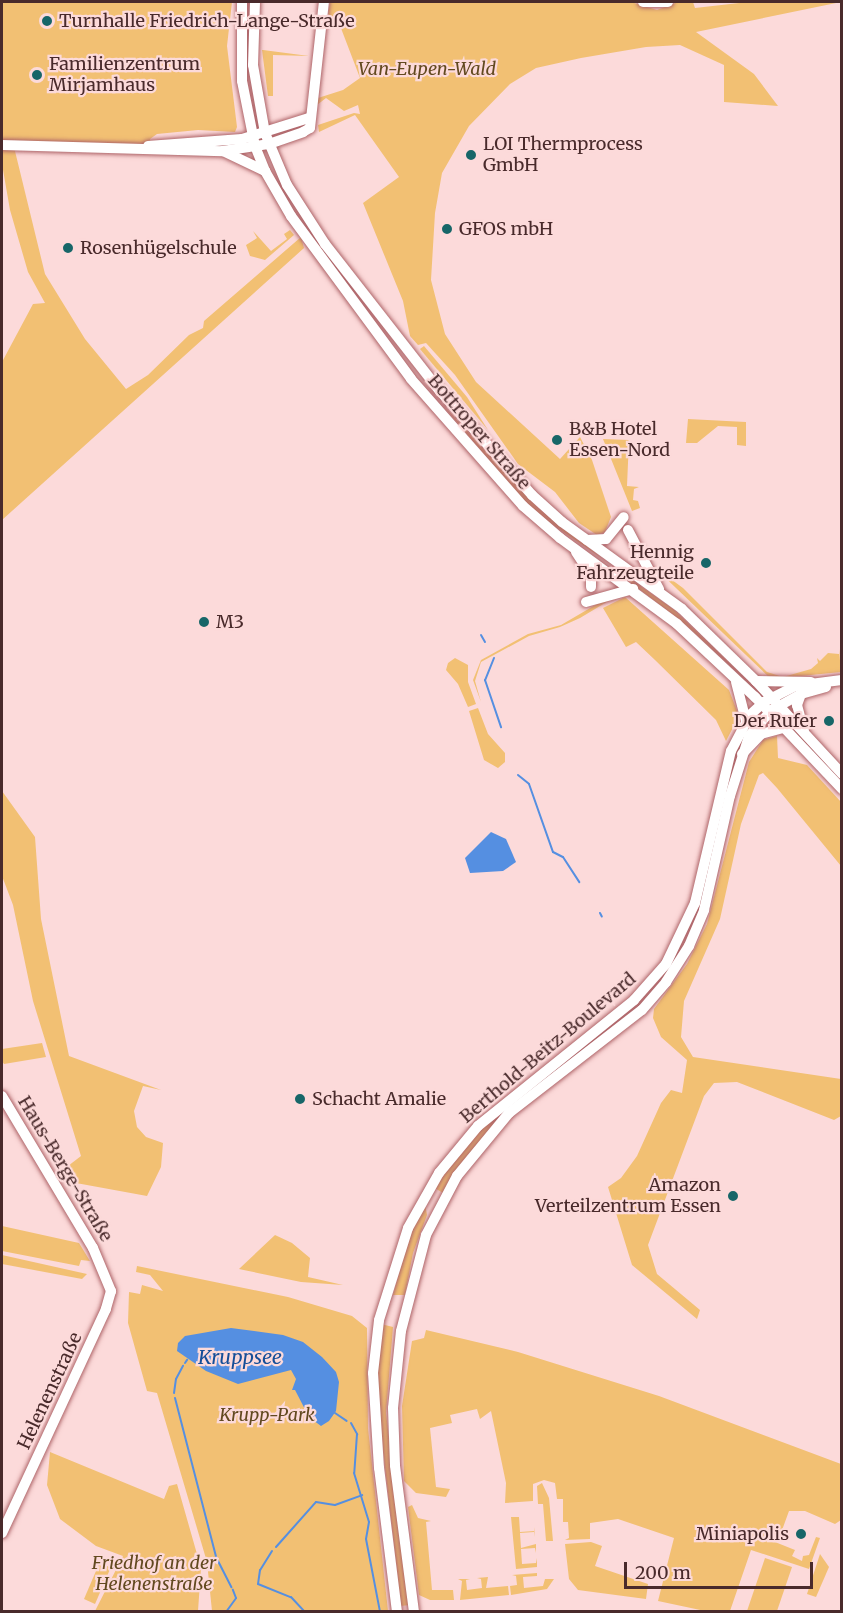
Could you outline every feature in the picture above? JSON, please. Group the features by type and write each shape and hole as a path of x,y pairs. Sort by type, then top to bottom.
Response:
{"main road":[{"name":"Bottroper Straße","path":"242,2 240,65 254,141 265,171 291,216 354,303 441,416 495,478 572,547 633,589 735,679 805,734 842,774"},
{"name":"Bottroper Straße","path":"255,2 253,65 267,139 302,210 400,340 499,460 548,509 660,592 756,681 784,728 842,789"},
{"path":"130,150 168,143 254,141 267,139 310,123 324,2"},
{"path":"643,2 668,2"},
{"path":"2,145 223,151 254,141"},
{"path":"223,151 265,171"},
{"path":"354,303 365,309 390,341 400,340"},
{"path":"587,540 606,539 624,517"},
{"path":"628,530 660,592"},
{"path":"572,547 588,568 591,587"},
{"path":"586,602 633,589"},
{"path":"735,679 746,721"},
{"name":"Berthold-Beitz-Boulevard","path":"397,1611 380,1479 373,1373 379,1320 406,1232 451,1156 496,1108 634,1000 661,970 695,903 727,767 746,721 811,682 842,680"},
{"path":"756,681 811,682"},
{"name":"Berthold-Beitz-Boulevard","path":"414,1611 394,1460 393,1408 401,1331 421,1246 452,1185 489,1134 525,1099 642,1010 677,965 706,906 742,754 751,733 770,705 801,694 842,686"},
{"path":"801,694 797,708 805,734"},
{"path":"742,754 761,734 784,728"},
{"name":"Haus-Berge-Straße","path":"2,1095 100,1260"},
{"name":"Helenenstraße","path":"2,1533 106,1309 111,1291 100,1260"}],"green space":[{"path":"2,2 232,2 227,46 237,127 235,132 198,130 157,134 150,139 151,145 14,147 45,274 85,339 126,389 148,375 189,335 203,328 204,321 301,237 304,248 2,520 2,362 33,304 45,303 28,272 10,210 2,164"},
{"name":"Van-Eupen-Wald","path":"330,2 631,2 657,10 678,2 693,2 695,8 748,2 841,2 696,32 754,74 778,106 724,102 724,65 680,45 646,47 581,58 536,68 510,84 469,126 442,173 435,213 431,280 445,334 476,382 560,459 580,437 592,460 611,517 605,532 597,535 579,523 555,492 518,464 455,375 426,343 418,345 410,336 403,301 363,203 399,177 355,115 319,132 318,125 354,113 360,114 358,105 344,111 326,98 317,105 318,98 343,90 360,78 339,23 328,16"},
{"path":"262,50 309,56 273,55 273,96 268,96"},
{"path":"290,230 294,235 265,260 250,256 246,245 257,238 253,231 271,251 287,239 284,234"},
{"path":"424,346 467,397 488,430 420,349"},
{"path":"442,404 537,507 603,559 543,518 517,494"},
{"path":"688,419 746,422 746,446 737,445 737,427 718,426 697,443 686,443"},
{"path":"603,439 629,440 627,486 639,487 634,489 633,500 638,501 640,508 632,511"},
{"path":"653,566 683,588 767,672 783,677 811,669 818,663 817,658 820,661 828,653 839,654 839,649 841,672 771,679"},
{"path":"626,576 673,609 758,691 686,625 625,578"},
{"path":"609,597 615,597 580,618 560,627 529,636 481,662 475,681 481,702 473,680 481,660 528,634 561,625"},
{"path":"625,597 729,690 739,716 726,741 716,720 636,642 626,647 603,608"},
{"path":"455,658 468,665 468,682 476,704 468,707 458,684 446,670 448,663"},
{"path":"478,708 488,734 505,753 505,762 498,768 484,760 469,711"},
{"path":"777,736 778,758 807,765 841,802 841,866 777,788 763,773 759,775 741,824 720,919 684,1001 681,1037 693,1057 841,1079 841,1116 834,1120 737,1082 714,1083 704,1096 648,1245 657,1274 700,1310 697,1319 632,1265 608,1187 621,1178 637,1156 661,1103 671,1090 682,1093 687,1060 661,1037 653,1018 654,1009 687,964 707,924 749,762 763,740"},
{"path":"2,791 35,837 41,919 69,1056 161,1090 143,1086 134,1111 137,1127 146,1137 163,1143 161,1167 147,1196 76,1183 68,1166 81,1156 33,1001 13,905 2,876"},
{"path":"617,1020 508,1106 443,1193 433,1187 464,1145 500,1109"},
{"path":"42,1043 46,1057 4,1064 2,1061 2,1049"},
{"path":"425,1204 427,1215 413,1253 405,1295 393,1295 412,1226"},
{"path":"2,1226 79,1243 90,1261 81,1260 79,1266 2,1251"},
{"path":"275,1235 292,1243 310,1258 308,1277 343,1285 301,1282 239,1269"},
{"path":"2,1255 87,1274 82,1279 2,1264"},
{"name":"Krupp-Park","path":"137,1266 288,1297 352,1316 367,1328 368,1428 388,1611 212,1611 207,1562 157,1393 147,1391 128,1323 129,1292 140,1294 142,1285 163,1291 150,1275 136,1272"},
{"path":"381,1324 393,1327 386,1413 409,1605 401,1606 376,1388"},
{"path":"426,1330 518,1352 659,1396 841,1464 841,1520 835,1524 805,1511 789,1511 781,1533 770,1540 795,1550 792,1556 802,1561 803,1556 809,1555 816,1537 820,1538 809,1569 751,1550 730,1611 705,1611 658,1601 674,1538 618,1519 590,1523 590,1539 565,1540 569,1538 568,1522 563,1522 563,1499 557,1499 555,1483 544,1480 533,1484 533,1501 505,1503 506,1483 491,1411 480,1419 477,1409 450,1415 452,1423 430,1428 436,1487 450,1489 446,1497 416,1493 404,1481 402,1406 412,1341 424,1338"},
{"name":"Friedhof an der Helenenstraße","path":"50,1452 164,1499 169,1486 177,1484 201,1568 198,1611 95,1611 123,1556 96,1546 60,1519 47,1485"},
{"path":"542,1483 549,1498 553,1541 546,1541 543,1504 538,1504 537,1486"},
{"path":"412,1505 418,1518 431,1521 426,1522 432,1590 453,1590 454,1600 430,1600 419,1595 408,1507"},
{"path":"511,1517 519,1517 520,1532 534,1531 534,1527 535,1537 534,1532 520,1533 521,1548 536,1544 536,1553 535,1548 521,1549 522,1564 536,1563 537,1558 537,1567 516,1569"},
{"path":"591,1542 602,1546 595,1566 648,1584 646,1599 578,1590 569,1579 565,1544"},
{"path":"820,1554 829,1567 816,1597 807,1594"},
{"path":"765,1558 792,1567 777,1611 747,1611"},
{"path":"99,1564 111,1567 95,1604 84,1599"},
{"path":"537,1573 537,1576 523,1577 524,1588 543,1586 545,1579 554,1579 547,1589 511,1595 510,1586 517,1585 516,1576 512,1575"},
{"path":"488,1577 486,1588 508,1586 509,1595 460,1600 462,1581 458,1579 470,1579 466,1580 467,1590 482,1588 481,1579 477,1578"}],"water":[{"path":"491,832 506,839 516,862 503,871 470,873 465,858"},
{"name":"Kruppsee","path":"231,1328 283,1335 303,1342 322,1357 336,1372 339,1382 336,1411 329,1421 321,1426 309,1417 295,1390 292,1390 296,1379 291,1370 238,1384 206,1371 177,1351 178,1343 185,1336"}],"waterway":[{"path":"481,635 485,642"},
{"path":"494,658 485,680 501,727"},
{"path":"518,775 529,784 553,852 563,857 579,882"},
{"path":"600,913 602,917"},
{"path":"174,1393 176,1379 183,1366"},
{"path":"175,1398 216,1557 231,1587"},
{"path":"335,1413 347,1421"},
{"path":"351,1423 357,1434 354,1473 369,1522 366,1539 380,1612"},
{"path":"276,1547 316,1502 335,1505 362,1495"},
{"path":"272,1551 260,1570 258,1584 291,1597 305,1612"},
{"path":"226,1612 236,1598 233,1590"}],"place":[{"name":"Turnhalle Friedrich-Lange-Straße","path":"47,21"},
{"name":"Familienzentrum Mirjamhaus","path":"37,75"},
{"name":"LOI Thermprocess GmbH","path":"471,155"},
{"name":"GFOS mbH","path":"447,229"},
{"name":"Rosenhügelschule","path":"68,248"},
{"name":"B&B Hotel Essen-Nord","path":"557,440"},
{"name":"Hennig Fahrzeugteile","path":"706,563"},
{"name":"M3","path":"204,622"},
{"name":"Der Rufer","path":"829,721"},
{"name":"Schacht Amalie","path":"300,1099"},
{"name":"Amazon Verteilzentrum Essen","path":"733,1196"},
{"name":"Miniapolis","path":"801,1534"}]}
